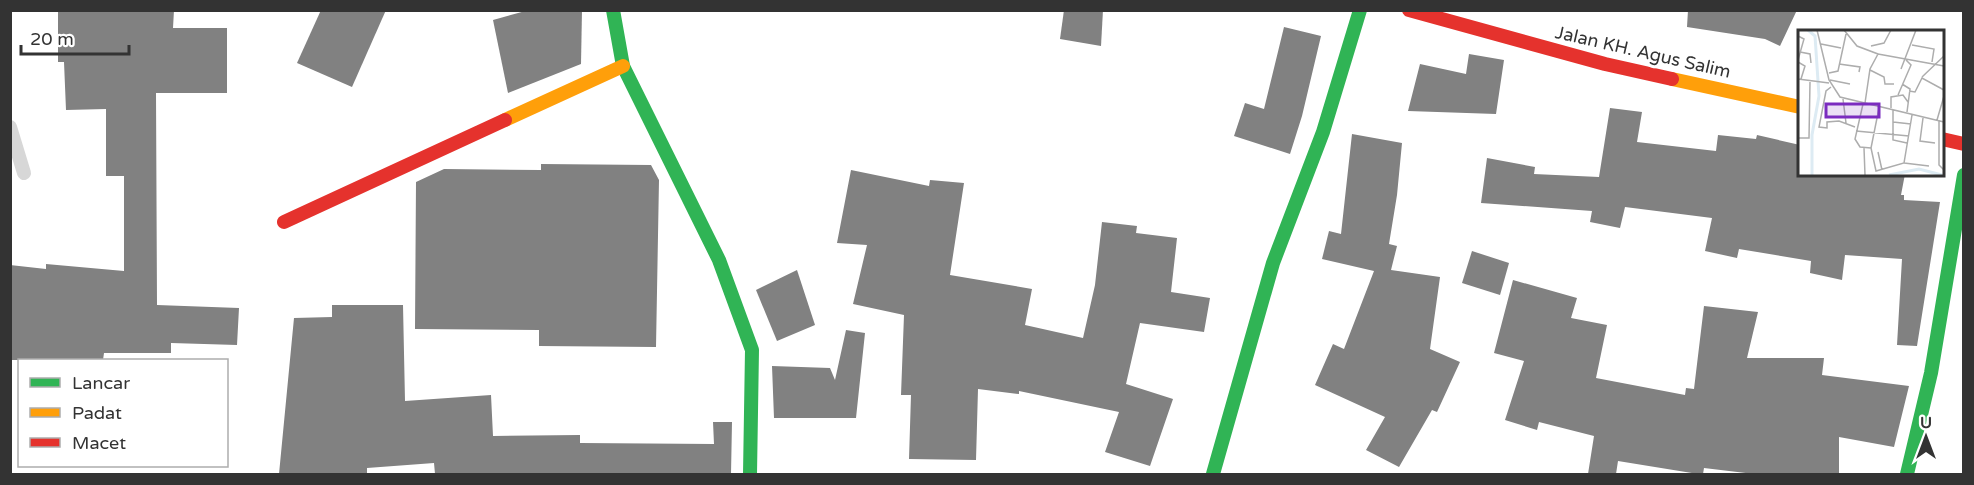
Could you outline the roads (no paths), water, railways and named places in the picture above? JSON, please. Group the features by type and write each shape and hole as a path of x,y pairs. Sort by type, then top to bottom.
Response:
{"main road":[{"path":"613,10 623,66 719,260 752,350 750,474"},
{"path":"1213,474 1273,263 1323,132 1360,10"},
{"name":"Jalan KH. Agus Salim","path":"1409,10 1605,64 1798,107"},
{"path":"284,222 623,66"},
{"path":"1944,139 1964,144"},
{"path":"1907,474 1931,373 1964,175"}],"lane":[{"path":"10,127 24,173"}]}
